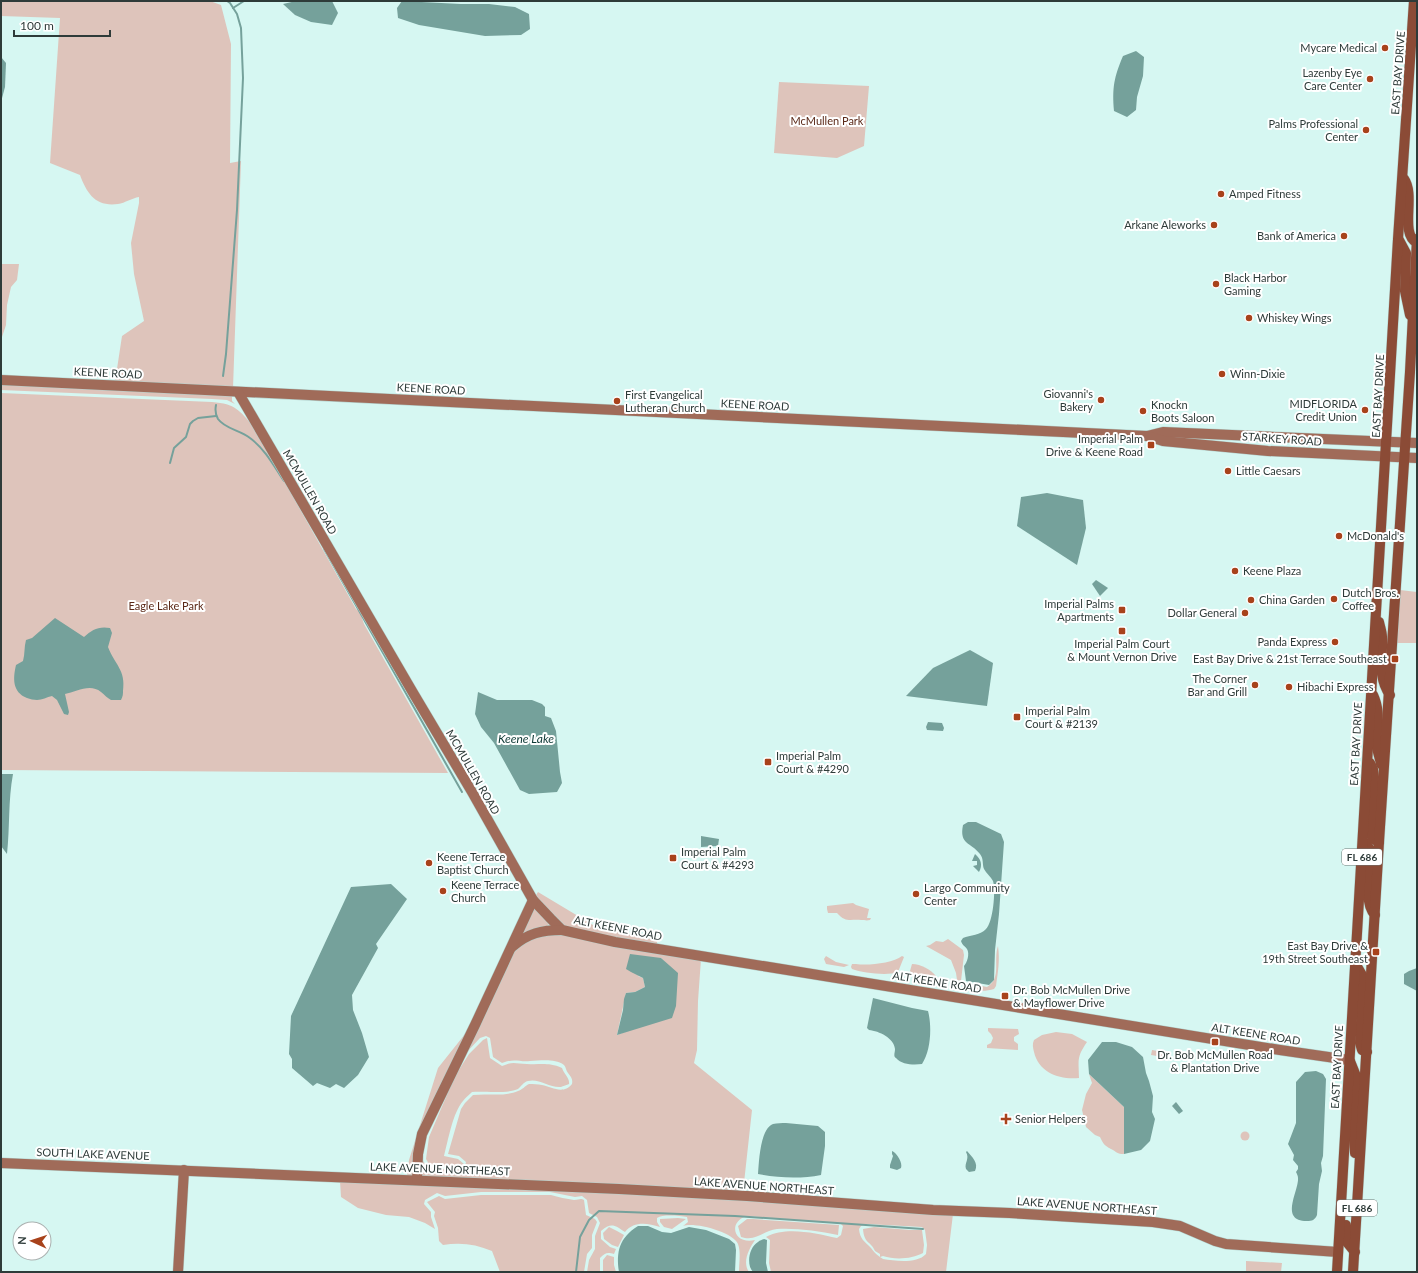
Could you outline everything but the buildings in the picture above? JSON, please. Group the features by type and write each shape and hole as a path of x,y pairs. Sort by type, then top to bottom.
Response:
{"main road":[{"name":"EAST BAY DRIVE","path":"1337,1272 1398,239 1414,1"},
{"path":"1403,177 1407,183 1409,191 1408,229 1413,241 1417,243"},
{"path":"1398,239 1406,253 1405,291 1412,323"},
{"name":"FL 686","path":"1353,1272 1383,775 1390,695 1406,443 1417,239"},
{"path":"1377,608 1382,635 1381,676 1384,687 1390,695"},
{"path":"1372,693 1378,711 1377,748 1383,775"},
{"path":"1368,759 1372,765 1374,777 1371,835 1373,839 1379,842"},
{"path":"1363,841 1370,849 1371,854 1368,900 1371,911 1375,915"},
{"path":"1355,963 1362,975 1363,983 1360,1043 1362,1050 1367,1052"},
{"path":"1349,1060 1356,1076 1354,1135 1357,1160 1360,1164"},
{"path":"1344,1147 1349,1155 1350,1161 1345,1235 1346,1242 1355,1252"}],"street":[{"name":"KEENE ROAD","path":"1,380 1147,436 1163,432 1387,442"},
{"name":"MCMULLEN ROAD","path":"238,392 472,792 533,900"},
{"name":"STARKEY ROAD","path":"1147,436 1162,441 1268,451 1417,458"},
{"path":"1387,442 1417,443"},
{"path":"417,1180 418,1154 422,1134 533,900"},
{"name":"ALT KEENE ROAD","path":"533,900 562,930 622,943 1349,1060"},
{"path":"511,948 521,939 530,934 562,930"},
{"name":"SOUTH LAKE AVENUE","path":"1,1163 184,1170"},
{"path":"178,1272 184,1170"},
{"name":"LAKE AVENUE NORTHEAST","path":"184,1170 702,1193 933,1210 1153,1222 1180,1226 1215,1241 1226,1244 1338,1252"}],"green space":[{"path":"1,1 210,1 221,5 231,44 230,163 241,161 233,388 115,382 122,336 144,321 134,274 131,243 139,197 118,204 98,201 89,193 80,175 50,163 60,18 1,16"},
{"name":"McMullen Park","path":"779,82 869,86 864,146 837,158 774,153"},
{"path":"1,264 19,264 17,280 11,287 7,305 6,325 1,340"},
{"path":"1,383 232,394 232,401 235,404 227,400 212,399 1,390"},
{"name":"Eagle Lake Park","path":"1,393 212,402 227,404 240,412 254,427 356,609 360,612 364,624 448,773 1,770"},
{"path":"1400,590 1417,592 1417,643 1397,643"},
{"path":"538,892 598,928 657,940 657,945 615,938 564,926 535,897"},
{"path":"853,903 869,909 867,918 871,918 870,920 848,920 837,913 828,913 827,906"},
{"path":"534,908 549,922 549,924 520,935"},
{"path":"551,933 701,959 697,1050 694,1063 752,1110 743,1192 953,1207 420,1177 421,1154 425,1136 422,1159 426,1166 455,1171 465,1166 466,1162 459,1156 448,1154 461,1109 473,1095 513,1093 521,1090 529,1084 561,1090 572,1084 572,1078 567,1072 565,1066 556,1061 513,1060 502,1063 493,1057 490,1038 486,1036 480,1038 466,1053 514,950 523,942","holes":["661,958 668,965 630,1030 617,1035 626,993 635,992 645,987 643,978 638,976"]},
{"path":"948,939 963,950 964,955 961,981 957,980 951,960 926,946 936,941 943,942"},
{"path":"998,946 999,956 996,986 994,989 980,991 965,988 964,985 967,983 987,987 992,983 996,974"},
{"path":"826,956 836,962 849,965 844,967 826,964 824,959"},
{"path":"902,956 904,957 898,972 894,973 869,973 852,969 851,967 852,964 867,965 887,962"},
{"path":"912,964 926,968 936,976 925,980 915,977 910,971"},
{"path":"988,1028 1018,1029 1019,1034 1014,1037 1014,1041 1018,1044 1018,1050 987,1048 987,1045 991,1043 993,1038 988,1031"},
{"path":"469,1029 449,1069 413,1177 407,1176 409,1160 438,1068"},
{"path":"1056,1032 1072,1034 1087,1042 1083,1047 1080,1056 1079,1078 1065,1078 1051,1074 1040,1065 1037,1059 1033,1048 1034,1040 1042,1035"},
{"path":"487,1038 490,1058 502,1066 514,1063 548,1064 557,1066 562,1068 569,1080 569,1084 557,1087 532,1080 523,1083 518,1089 513,1091 472,1092 459,1106 456,1112 444,1156 458,1159 464,1164 456,1168 429,1164 426,1159 429,1137 455,1076 469,1054"},
{"path":"1152,1050 1170,1053 1169,1058 1151,1055"},
{"path":"1089,1074 1124,1107 1124,1154 1118,1153 1107,1147 1100,1137 1095,1135 1086,1127 1082,1110 1086,1094 1092,1083"},
{"path":"1245,1131 1250,1136 1245,1141 1240,1136"},
{"path":"340,1181 619,1192 953,1214 946,1272 771,1272 769,1263 770,1240 766,1237 791,1231 837,1238 841,1235 843,1226 840,1223 747,1216 737,1223 735,1228 736,1232 742,1239 748,1241 755,1240 746,1260 749,1272 739,1272 739,1250 738,1244 735,1240 722,1232 713,1229 696,1225 683,1226 688,1222 687,1217 663,1216 657,1218 657,1222 660,1227 641,1224 632,1226 625,1232 613,1226 604,1228 601,1231 601,1239 610,1247 616,1249 614,1254 606,1253 600,1258 600,1272 587,1272 589,1260 595,1249 595,1236 600,1223 597,1217 589,1213 587,1200 582,1196 575,1197 550,1192 481,1192 445,1196 437,1193 425,1200 424,1204 431,1212 435,1229 425,1223 409,1217 386,1215 358,1208 341,1197","holes":["867,1224 922,1227 925,1230 927,1245 926,1254 922,1257 912,1261 883,1259 861,1238 859,1229 861,1226"]},
{"path":"481,1195 551,1195 574,1200 584,1200 586,1215 595,1219 597,1222 592,1235 592,1248 587,1254 584,1272 500,1272 492,1251 468,1244 443,1245 439,1241 438,1228 434,1216 435,1212 427,1202 439,1196 445,1199"},
{"path":"660,1219 686,1219 672,1229 664,1227 660,1222"},
{"path":"747,1219 839,1225 838,1235 808,1230 777,1229 752,1238 741,1237 738,1226"},
{"path":"609,1227 624,1235 618,1247 612,1245 604,1239 603,1233"},
{"path":"874,1227 922,1230 924,1245 923,1253 914,1257 903,1258 880,1257 880,1254 875,1251 872,1245 866,1240 863,1229"},
{"path":"607,1255 614,1257 616,1272 603,1272 603,1260"},
{"path":"1246,1261 1282,1263 1281,1272 1246,1272"}],"water":[{"path":"296,1 332,1 338,13 332,25 311,22 295,15 283,4"},
{"path":"402,1 489,4 515,7 529,14 530,29 521,35 485,36 419,25 398,18 397,8"},
{"path":"1136,51 1144,57 1143,76 1137,97 1136,110 1127,117 1114,111 1114,83 1123,56"},
{"path":"1,57 6,63 5,87 1,102"},
{"path":"1047,493 1083,500 1086,528 1077,565 1017,526 1021,497"},
{"path":"1096,580 1108,588 1100,596 1092,584"},
{"path":"55,618 84,637 96,629 110,628 112,633 108,647 119,668 124,684 121,700 111,700 97,689 88,688 78,690 65,694 69,712 68,715 64,714 57,700 52,696 41,700 35,700 27,698 19,692 16,688 14,680 15,670 16,665 23,661 26,640 32,638"},
{"path":"970,650 993,663 987,706 906,696 933,668"},
{"name":"Keene Lake","path":"478,692 497,700 532,700 542,704 545,707 545,716 551,718 556,731 562,783 557,792 529,794 520,790 494,743 481,727 475,714"},
{"path":"928,722 942,723 944,728 943,731 927,730 926,727"},
{"path":"1,774 13,774 10,794 7,854 1,846"},
{"path":"968,822 976,822 1001,834 1004,842 994,980 989,985 966,981 964,966 967,961 968,953 961,941 963,938 981,933 988,926 992,914 994,891 993,881 984,869 981,856 977,850 964,840 962,831 963,825"},
{"path":"701,836 719,839 718,846 701,847"},
{"path":"975,854 981,862 979,872 973,866 977,865 977,861 972,861"},
{"path":"391,884 407,899 376,944 378,948 352,995 353,1010 369,1057 358,1075 344,1088 336,1084 330,1088 317,1083 313,1086 292,1068 292,1059 289,1054 291,1016 351,887"},
{"path":"630,954 661,958 678,973 676,1006 672,1018 617,1035 626,993 635,992 645,987 643,978 626,969"},
{"path":"1417,968 1417,991 1404,984 1404,974"},
{"path":"873,998 928,1011 930,1038 925,1059 922,1064 908,1064 901,1062 894,1054 894,1045 889,1038 867,1028"},
{"path":"1102,1042 1116,1042 1132,1047 1143,1057 1153,1096 1152,1112 1155,1119 1150,1141 1141,1150 1124,1154 1124,1107 1089,1074 1088,1060"},
{"path":"1316,1071 1323,1074 1326,1079 1323,1156 1321,1163 1322,1171 1319,1184 1317,1215 1313,1220 1307,1221 1299,1220 1294,1216 1292,1211 1292,1204 1298,1184 1296,1172 1298,1166 1293,1160 1294,1155 1288,1144 1296,1123 1296,1082 1305,1072"},
{"path":"1176,1102 1183,1111 1179,1114 1172,1106"},
{"path":"786,1123 818,1126 825,1132 825,1146 821,1175 790,1178 758,1174 761,1146 765,1132 773,1124"},
{"path":"892,1151 898,1156 901,1164 901,1168 897,1170 890,1168 893,1156"},
{"path":"967,1151 976,1163 975,1171 969,1172 966,1169"},
{"path":"638,1226 648,1226 662,1232 671,1233 689,1227 706,1230 729,1239 735,1244 735,1272 619,1272 618,1258 620,1246 627,1235"},
{"path":"764,1239 767,1240 766,1263 768,1272 753,1272 749,1261 752,1248 755,1244"}],"waterway":[{"path":"223,376 237,210 243,78 241,28 237,14 227,1"},
{"path":"233,8 244,1"},
{"path":"216,405 215,410 218,419 225,425 246,435 255,442 269,458 284,481"},
{"path":"170,463 174,448 186,437 190,424 198,418 216,416"},
{"path":"324,549 462,792"},
{"path":"576,1272 580,1237 589,1220 599,1211 735,1216 923,1229"}],"place":[{"name":"Mycare Medical","path":"1385,48"},
{"name":"Lazenby Eye Care Center","path":"1370,79"},
{"name":"Palms Professional Center","path":"1366,130"},
{"name":"Amped Fitness","path":"1221,194"},
{"name":"Arkane Aleworks","path":"1214,225"},
{"name":"Bank of America","path":"1344,236"},
{"name":"Black Harbor Gaming","path":"1216,284"},
{"name":"Whiskey Wings","path":"1249,318"},
{"name":"Winn-Dixie","path":"1222,374"},
{"name":"Giovanni's Bakery","path":"1101,400"},
{"name":"First Evangelical Lutheran Church","path":"617,401"},
{"name":"MIDFLORIDA Credit Union","path":"1365,410"},
{"name":"Knockn Boots Saloon","path":"1143,411"},
{"name":"Imperial Palm Drive & Keene Road","path":"1151,445"},
{"name":"Little Caesars","path":"1228,471"},
{"name":"McDonald's","path":"1339,536"},
{"name":"Keene Plaza","path":"1235,571"},
{"name":"Dutch Bros. Coffee","path":"1334,599"},
{"name":"China Garden","path":"1251,600"},
{"name":"Imperial Palms Apartments","path":"1122,610"},
{"name":"Dollar General","path":"1245,613"},
{"name":"Imperial Palm Court & Mount Vernon Drive","path":"1122,631"},
{"name":"Panda Express","path":"1335,642"},
{"name":"East Bay Drive & 21st Terrace Southeast","path":"1395,659"},
{"name":"The Corner Bar and Grill","path":"1255,685"},
{"name":"Hibachi Express","path":"1289,687"},
{"name":"Imperial Palm Court & #2139","path":"1017,717"},
{"name":"Imperial Palm Court & #4290","path":"768,762"},
{"name":"Imperial Palm Court & #4293","path":"673,858"},
{"name":"Keene Terrace Baptist Church","path":"429,863"},
{"name":"Keene Terrace Church","path":"443,891"},
{"name":"Largo Community Center","path":"916,894"},
{"name":"East Bay Drive & 19th Street Southeast","path":"1376,952"},
{"name":"Dr. Bob McMullen Drive & Mayflower Drive","path":"1005,996"},
{"name":"Dr. Bob McMullen Road & Plantation Drive","path":"1215,1042"},
{"name":"Senior Helpers","path":"1006,1119"}]}
